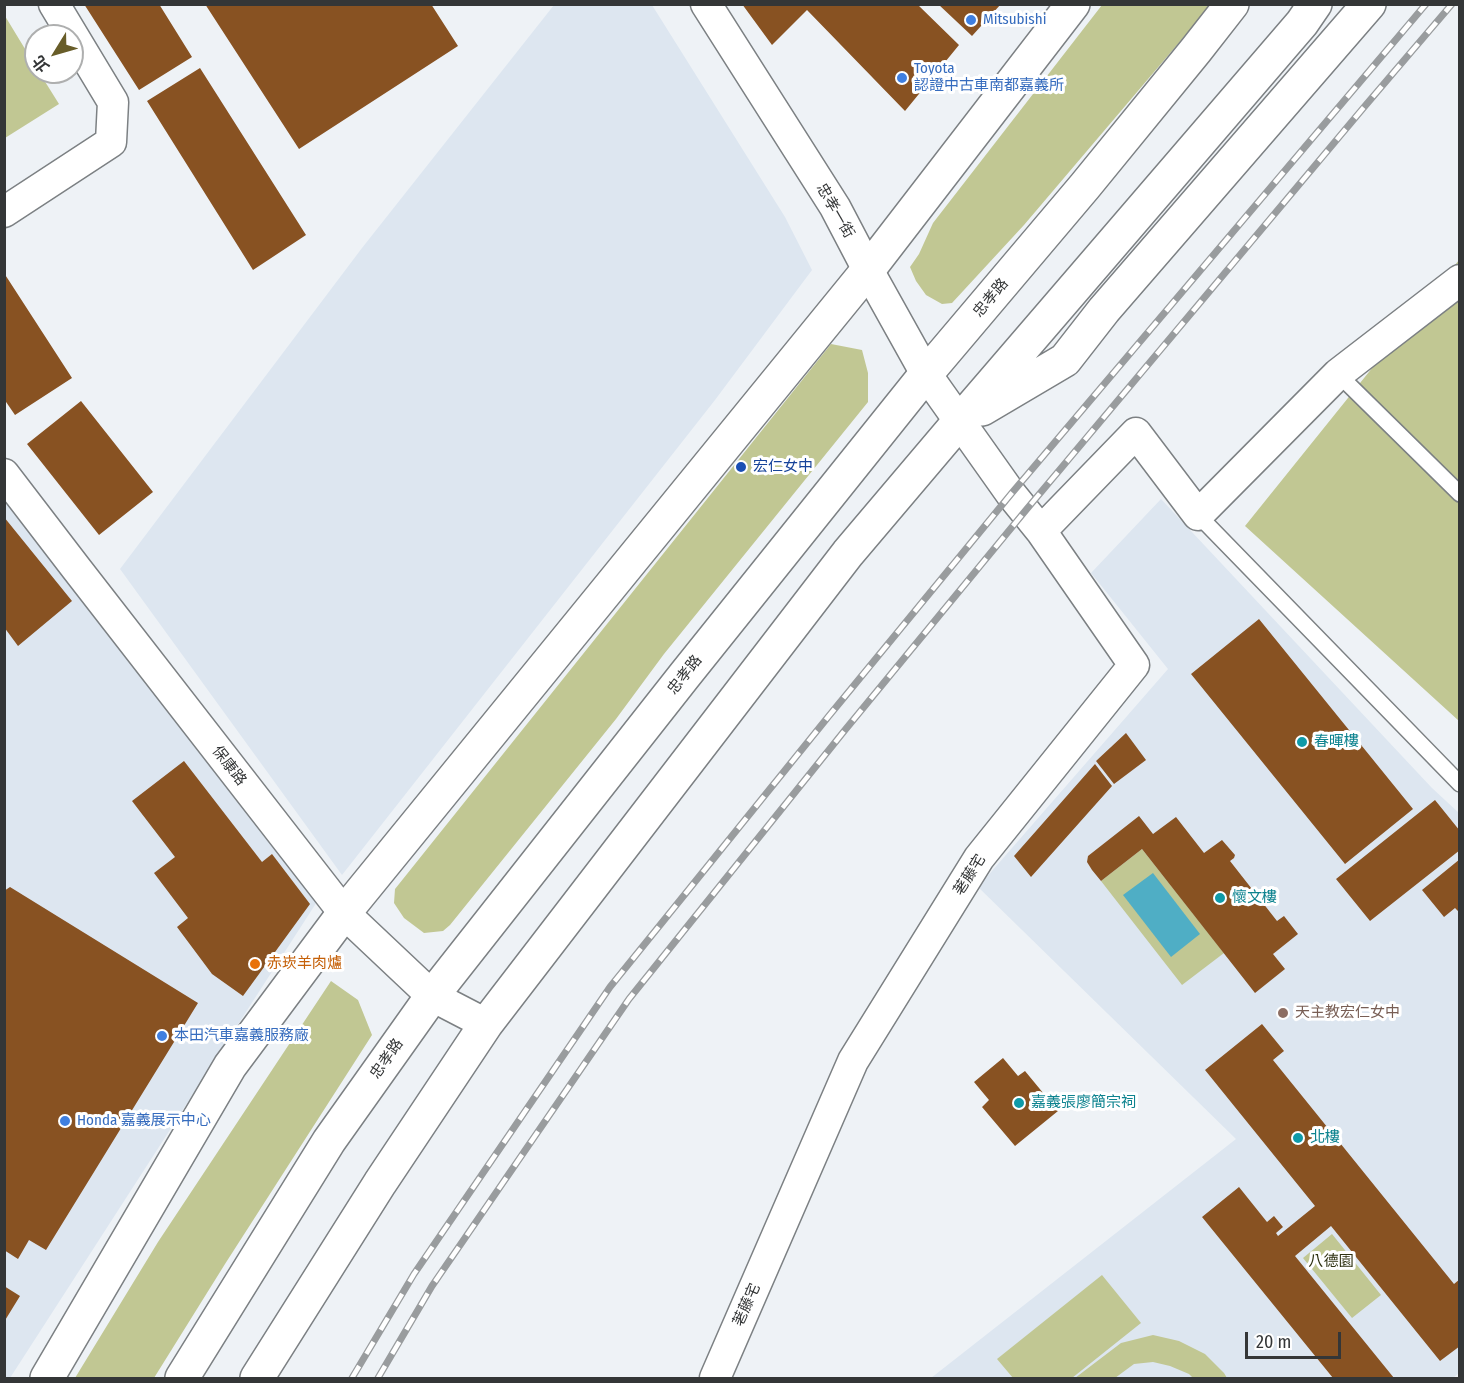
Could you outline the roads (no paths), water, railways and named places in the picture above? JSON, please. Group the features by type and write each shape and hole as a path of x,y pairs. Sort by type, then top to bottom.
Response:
{"main road":[{"path":"47,1378 230,1066 344,913 868,270 1073,4"},
{"name":"忠孝路","path":"182,1378 329,1141 432,996 926,374 1085,186 1232,4"},
{"path":"258,1378 386,1174 486,1024 848,553 1302,23 1315,4"},
{"path":"959,422 1065,360 1104,310 1369,4"}],"street":[{"path":"4,212 111,142 113,102 54,4"},
{"name":"忠孝一街","path":"706,4 835,207 926,374 959,422"},
{"path":"1041,531 1136,433 1198,515 1338,374 1460,280"},
{"name":"荖藤宅","path":"715,1378 853,1061 979,858 1134,665 1041,531 959,422"},
{"name":"保康路","path":"4,474 344,913 432,996 486,1024"}],"lane":[{"path":"1338,374 1460,494"},
{"path":"1198,515 1460,784"}],"water":[{"path":"1153,873 1200,934 1171,957 1123,895"}],"railway":[{"path":"352,1378 414,1274 610,987 1011,494 1426,4"},
{"path":"378,1378 432,1286 629,999 845,730 1026,510 1452,4"}],"place":[{"name":"Mitsubishi","path":"971,20"},
{"name":"Toyota 認證中古車南都嘉義所","path":"902,78"},
{"name":"宏仁女中","path":"741,467"},
{"name":"春暉樓","path":"1302,742"},
{"name":"懷文樓","path":"1220,898"},
{"name":"赤崁羊肉爐","path":"255,964"},
{"name":"天主教宏仁女中","path":"1283,1013"},
{"name":"本田汽車嘉義服務廠","path":"162,1036"},
{"name":"嘉義張廖簡宗祠","path":"1019,1103"},
{"name":"Honda 嘉義展示中心","path":"65,1121"},
{"name":"北樓","path":"1298,1138"}],"park label":[{"name":"八德園","path":"1331,1262"}]}
